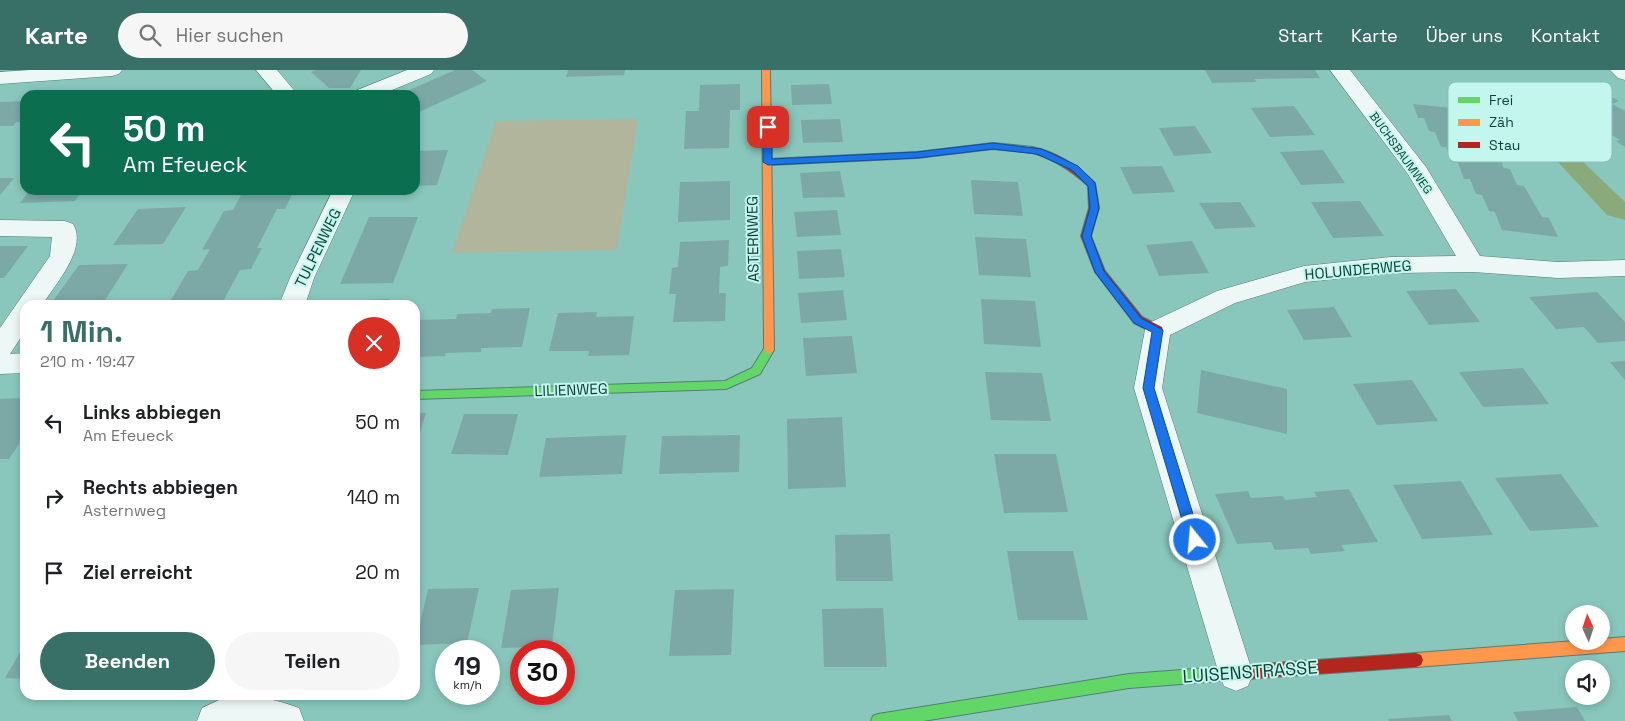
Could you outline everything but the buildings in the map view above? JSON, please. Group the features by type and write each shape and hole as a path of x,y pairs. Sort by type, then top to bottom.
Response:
{"street":[{"path":"0,78 112,70"},
{"path":"266,70 284,90"},
{"path":"374,90 424,70"},
{"name":"ASTERNWEG","path":"726,385 756,371 769,349 766,70"},
{"name":"BUCHSBAUMWEG","path":"1340,70 1418,172 1473,264"},
{"path":"1620,70 1625,74"},
{"path":"768,162 917,155 993,146 1039,151 1075,168 1092,185 1094,208 1086,236 1100,272 1138,320 1158,330 1148,388 1236,674"},
{"name":"TULPENWEG","path":"294,300 302,278 342,195"},
{"path":"0,228 65,229 62,257 32,300"},
{"name":"HOLUNDERWEG","path":"1158,330 1226,297 1304,274 1391,265 1473,264 1558,270 1625,268"},
{"path":"0,348 20,318"},
{"path":"0,364 20,363"},
{"name":"LILIENWEG","path":"420,394 726,385"},
{"name":"LUISENSTRASSE","path":"878,721 1129,681 1625,644"},
{"path":"229,708 286,721"}],"shaded area":[{"path":"638,119 617,250 452,253 496,121"},
{"path":"1558,162 1583,162 1625,202 1625,220 1607,215"}],"traffic: fast":[{"path":"768,162 917,155 993,146 1032,150"},
{"path":"420,395 726,385 756,371 769,350"},
{"path":"878,721 1129,681 1247,672"}],"traffic: slow":[{"path":"766,70 769,350"},
{"path":"1416,660 1625,644"}],"traffic: jam":[{"path":"1032,150 1057,158 1079,173 1092,185 1094,208 1086,236 1100,272 1138,320 1158,330"},
{"path":"1247,672 1416,660"}],"route":[{"path":"768,127 768,162 917,155 993,146 1039,151 1075,168 1092,185 1094,208 1086,236 1100,272 1138,320 1158,330 1148,388 1195,540"}]}
